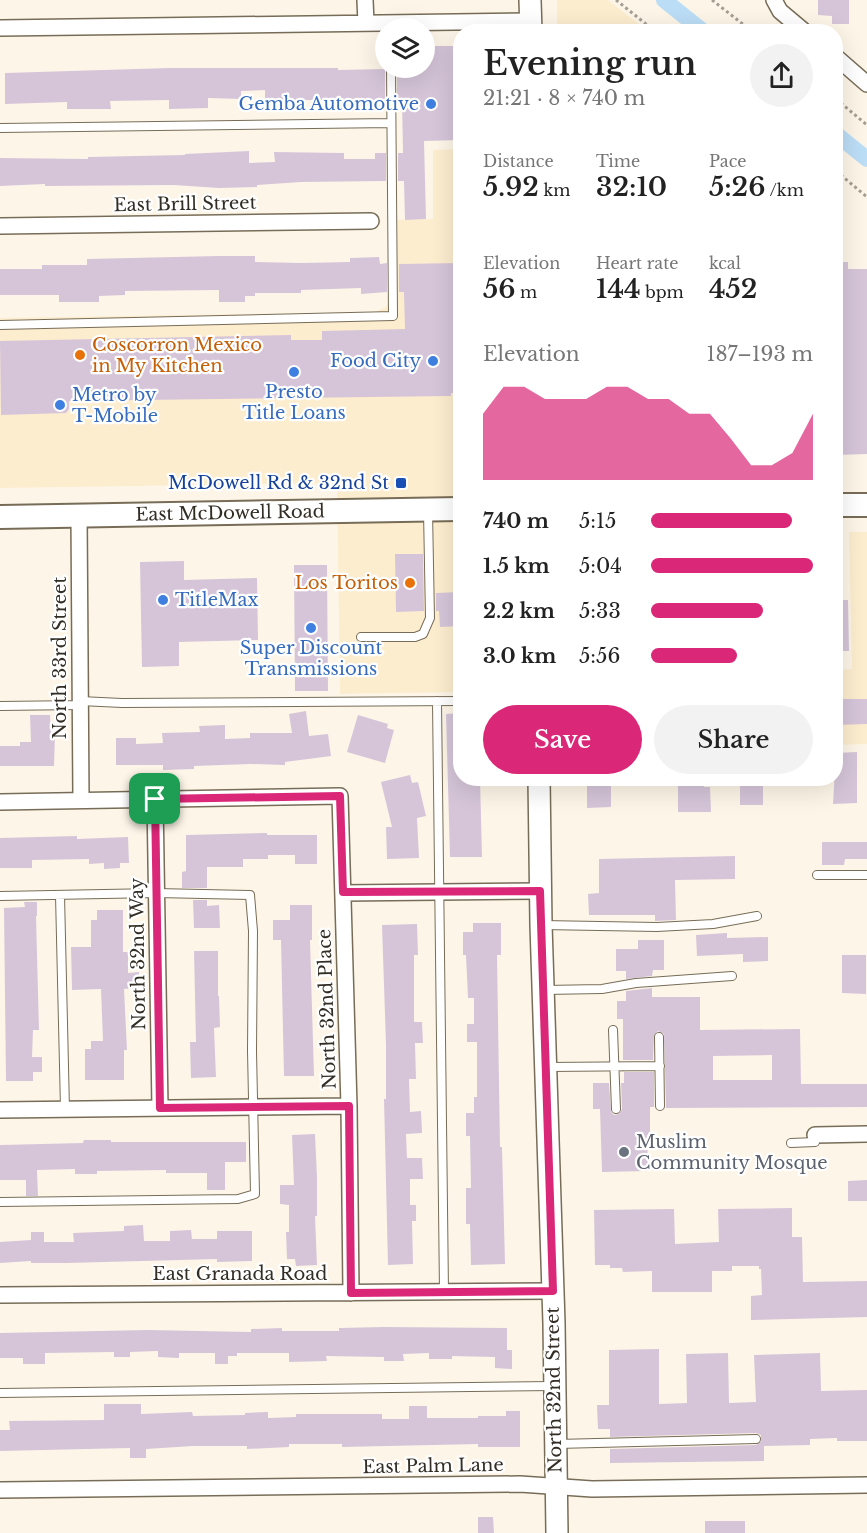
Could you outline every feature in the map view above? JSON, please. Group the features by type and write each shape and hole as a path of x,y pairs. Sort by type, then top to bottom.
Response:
{"main road":[{"path":"843,505 867,505"},
{"name":"East McDowell Road","path":"0,517 453,509"},
{"name":"North 32nd Street","path":"539,786 540,891 553,1291 557,1533"}],"street":[{"path":"365,0 366,23"},
{"path":"774,2 780,11 795,24"},
{"path":"435,23 531,17"},
{"path":"0,28 375,24"},
{"path":"843,63 867,84"},
{"name":"East Brill Street","path":"0,226 371,221"},
{"name":"North 33rd Street","path":"79,516 81,800"},
{"name":"North 32nd Place","path":"155,799 340,796 349,1106 351,1293"},
{"path":"0,802 155,799"},
{"name":"North 32nd Way","path":"155,799 160,1108"},
{"path":"343,892 540,891"},
{"path":"0,1110 349,1106"},
{"path":"815,1135 867,1134"},
{"name":"East Granada Road","path":"0,1296 553,1291"},
{"name":"East Palm Lane","path":"0,1490 520,1484 592,1489 867,1485"}],"lane":[{"path":"0,325 393,316 391,78"},
{"path":"0,128 391,123"},
{"path":"361,637 415,637 423,634 428,626 428,509"},
{"path":"437,701 444,1292"},
{"path":"0,706 80,703 453,701"},
{"path":"817,875 867,875"},
{"path":"0,896 156,893 250,895 253,931 255,1194 238,1199 0,1202"},
{"path":"60,895 65,1109"},
{"path":"541,925 668,927 713,924 757,916"},
{"path":"543,990 602,989 636,983 732,976"},
{"path":"613,1030 616,1110"},
{"path":"659,1037 660,1106"},
{"path":"546,1067 660,1066"},
{"path":"791,1143 815,1142 815,1135"},
{"path":"0,1393 555,1386"},
{"path":"555,1444 756,1439"}],"path":[{"path":"616,0 646,24"},
{"path":"712,0 743,24"},
{"path":"843,105 867,125"},
{"path":"843,177 867,197"}],"shaded area":[{"path":"557,0 608,0 639,24 557,24"},
{"path":"453,149 453,692 340,694 337,483 0,488 0,318 375,312 386,307 390,298 390,220 433,219 433,150"},
{"path":"849,532 867,532 867,744 843,745 843,670 852,669"}],"building":[{"path":"818,0 849,0 849,24 832,24 832,16 818,15"},
{"name":"Gemba Automotive","path":"435,46 453,46 453,140 424,141 426,219 405,220 404,181 398,181 398,153 403,153 402,99 397,99 397,78 435,78"},
{"path":"169,68 375,69 375,78 385,78 385,100 265,100 265,90 241,91 241,99 208,98 208,108 169,109 169,100 110,101 111,109 67,109 67,102 5,104 5,73"},
{"path":"249,151 249,163 275,162 274,152 344,153 344,159 375,159 375,153 386,153 386,181 301,182 219,188 174,185 0,186 0,158 88,159 88,157"},
{"path":"255,256 255,262 301,263 350,262 350,258 379,257 380,264 387,263 387,292 361,294 361,288 301,290 301,293 255,293 255,296 245,296 245,302 219,302 219,290 125,291 125,295 99,296 99,302 59,302 59,295 0,295 0,269 42,269 42,265 87,265 87,259"},
{"path":"843,262 848,262 848,269 867,269 867,454 843,455"},
{"path":"453,263 453,393 451,396 69,401 69,409 66,413 1,415 0,341 291,335 291,340 322,340 322,331 405,329 404,292 399,292 399,264"},
{"name":"Los Toritos","path":"395,554 423,554 424,611 396,612"},
{"path":"184,561 184,580 257,578 258,640 179,642 179,666 142,667 140,562"},
{"name":"Super Discount Transmissions","path":"294,565 327,565 328,691 295,691"},
{"path":"453,592 453,626 440,627 439,611 436,611 436,593"},
{"path":"843,600 848,600 849,651 843,651"},
{"path":"843,699 867,699 867,724 843,725"},
{"path":"306,711 309,736 328,734 331,756 285,762 285,765 194,766 194,769 163,770 163,765 116,765 116,738 136,738 136,744 163,743 162,733 200,732 199,726 225,725 225,739 250,738 250,733 292,733 289,714"},
{"path":"446,714 453,714 453,786 480,786 482,857 450,857"},
{"path":"30,715 50,715 51,734 55,734 54,766 0,766 0,746 20,746 20,742 31,742"},
{"path":"358,715 388,724 387,728 394,730 385,763 347,752"},
{"path":"857,752 857,803 833,804 834,786 843,786 843,753"},
{"path":"410,775 412,783 418,782 426,816 417,818 419,858 387,859 386,827 392,827 381,782"},
{"path":"587,786 611,786 611,807 587,808"},
{"path":"678,786 710,787 711,812 678,812"},
{"path":"740,786 763,786 763,805 740,805"},
{"path":"267,833 267,835 317,835 317,864 295,864 295,855 268,855 268,859 243,859 243,867 207,867 207,888 182,888 182,872 186,871 186,835"},
{"path":"77,836 77,839 128,837 129,863 120,863 120,868 104,869 104,863 89,864 89,859 32,860 32,868 0,868 0,838"},
{"path":"822,842 867,842 867,859 845,859 844,865 822,865"},
{"path":"735,856 735,879 675,880 676,920 655,921 655,915 589,915 588,894 599,893 599,859"},
{"path":"193,900 207,900 207,906 219,905 220,928 194,928"},
{"path":"24,902 37,902 39,1030 33,1030 32,1057 42,1057 42,1072 33,1072 33,1081 6,1081 4,908 25,907"},
{"path":"290,905 312,905 312,940 310,940 314,1076 284,1076 281,940 273,940 273,920 290,920"},
{"path":"97,910 123,910 123,952 128,952 128,973 139,972 139,988 124,989 127,1050 124,1050 124,1080 85,1080 85,1049 91,1049 91,1041 103,1041 101,989 72,990 71,947 91,947 91,920 97,920"},
{"path":"473,923 501,923 501,955 497,955 500,1147 502,1147 505,1264 471,1265 470,1224 466,1224 466,1188 471,1188 470,1136 466,1136 466,1113 474,1113 474,1097 477,1097 477,1042 467,1042 467,1024 474,1024 474,998 468,998 463,932 473,932"},
{"path":"417,924 418,955 414,955 414,1022 422,1022 423,1043 415,1043 416,1079 409,1079 410,1112 421,1111 422,1133 406,1134 407,1158 422,1158 423,1179 410,1179 410,1205 416,1205 416,1221 412,1221 413,1264 388,1265 384,1099 386,1099 386,1045 382,925"},
{"path":"727,933 727,938 768,937 768,961 743,962 743,954 697,956 696,935"},
{"path":"638,940 664,940 664,970 653,970 652,976 626,979 626,971 616,971 616,949 638,949"},
{"path":"194,951 218,951 220,1027 214,1028 216,1077 191,1078 190,1042 196,1042"},
{"path":"842,955 866,955 866,994 842,993"},
{"path":"652,988 652,997 700,997 700,1030 800,1029 801,1084 867,1084 867,1107 666,1108 664,1034 658,1031 654,1035 653,1060 623,1060 623,1019 617,1019 617,1001 626,1001 626,991","holes":["772,1055 772,1080 713,1080 713,1056"]},
{"path":"624,1072 654,1072 654,1107 650,1107 650,1135 647,1135 648,1169 646,1171 602,1172 600,1109 593,1109 593,1083 609,1083 611,1112 614,1115 619,1114 622,1109 621,1083 624,1083"},
{"path":"315,1134 317,1265 296,1266 295,1259 287,1259 286,1232 289,1232 289,1205 280,1204 280,1185 294,1185 292,1135"},
{"path":"84,1140 246,1142 246,1162 225,1162 225,1190 207,1190 207,1173 166,1173 166,1170 97,1171 97,1174 75,1174 75,1169 37,1170 38,1196 26,1196 26,1180 0,1180 0,1145 83,1143"},
{"path":"867,1180 867,1201 848,1201 848,1181"},
{"path":"792,1208 792,1237 802,1237 803,1282 867,1281 867,1317 751,1320 751,1296 762,1295 759,1266 732,1266 732,1271 712,1271 712,1292 652,1292 652,1271 623,1272 622,1268 610,1268 610,1265 595,1265 594,1210 674,1209 675,1244 719,1242 718,1209"},
{"path":"143,1225 144,1241 170,1241 170,1231 191,1230 192,1239 217,1239 217,1231 252,1231 252,1261 217,1262 217,1259 0,1263 0,1242 31,1240 31,1232 44,1232 44,1242 74,1242 73,1233 124,1231 124,1226"},
{"path":"282,1328 282,1331 339,1331 339,1328 507,1328 507,1350 512,1350 512,1369 495,1368 495,1357 452,1356 452,1359 429,1359 429,1353 403,1354 404,1361 384,1361 384,1357 326,1356 327,1361 289,1362 289,1353 237,1353 237,1356 228,1356 228,1364 215,1364 215,1353 179,1353 179,1358 158,1357 158,1351 130,1352 130,1357 114,1357 114,1352 45,1353 45,1364 23,1364 23,1358 0,1358 0,1333 148,1330 251,1332 251,1329"},
{"path":"659,1349 659,1404 687,1403 686,1354 728,1353 729,1403 756,1402 754,1355 820,1353 821,1391 867,1390 867,1441 837,1441 837,1438 810,1439 810,1445 764,1446 764,1461 610,1463 610,1449 756,1445 761,1441 761,1435 756,1433 610,1437 610,1429 598,1429 597,1405 609,1405 609,1350"},
{"path":"104,1404 141,1404 141,1414 192,1412 193,1416 268,1412 268,1418 296,1417 296,1414 382,1414 382,1419 409,1419 409,1406 427,1406 427,1418 506,1416 506,1411 520,1411 520,1447 478,1447 478,1444 342,1447 342,1444 289,1444 289,1447 247,1449 247,1446 193,1446 146,1449 146,1458 130,1458 130,1448 0,1451 0,1430 10,1430 9,1421 104,1420"},
{"path":"478,1517 493,1517 494,1533 478,1533"},
{"path":"705,1521 745,1521 745,1533 705,1533"}],"waterway":[{"path":"664,0 694,24"},
{"path":"843,140 867,159"}],"place":[{"name":"Gemba Automotive","path":"431,104"},
{"name":"Coscorron Mexico in My Kitchen","path":"80,355"},
{"name":"Food City","path":"433,361"},
{"name":"Presto Title Loans","path":"294,372"},
{"name":"Metro by T-Mobile","path":"60,405"},
{"name":"McDowell Rd & 32nd St","path":"401,483"},
{"name":"Los Toritos","path":"410,583"},
{"name":"TitleMax","path":"163,600"},
{"name":"Super Discount Transmissions","path":"311,628"},
{"name":"Muslim Community Mosque","path":"624,1152"}],"route":[{"path":"340,796 343,892 540,891 553,1291 351,1293 349,1106 160,1108 155,799 340,796"}]}
